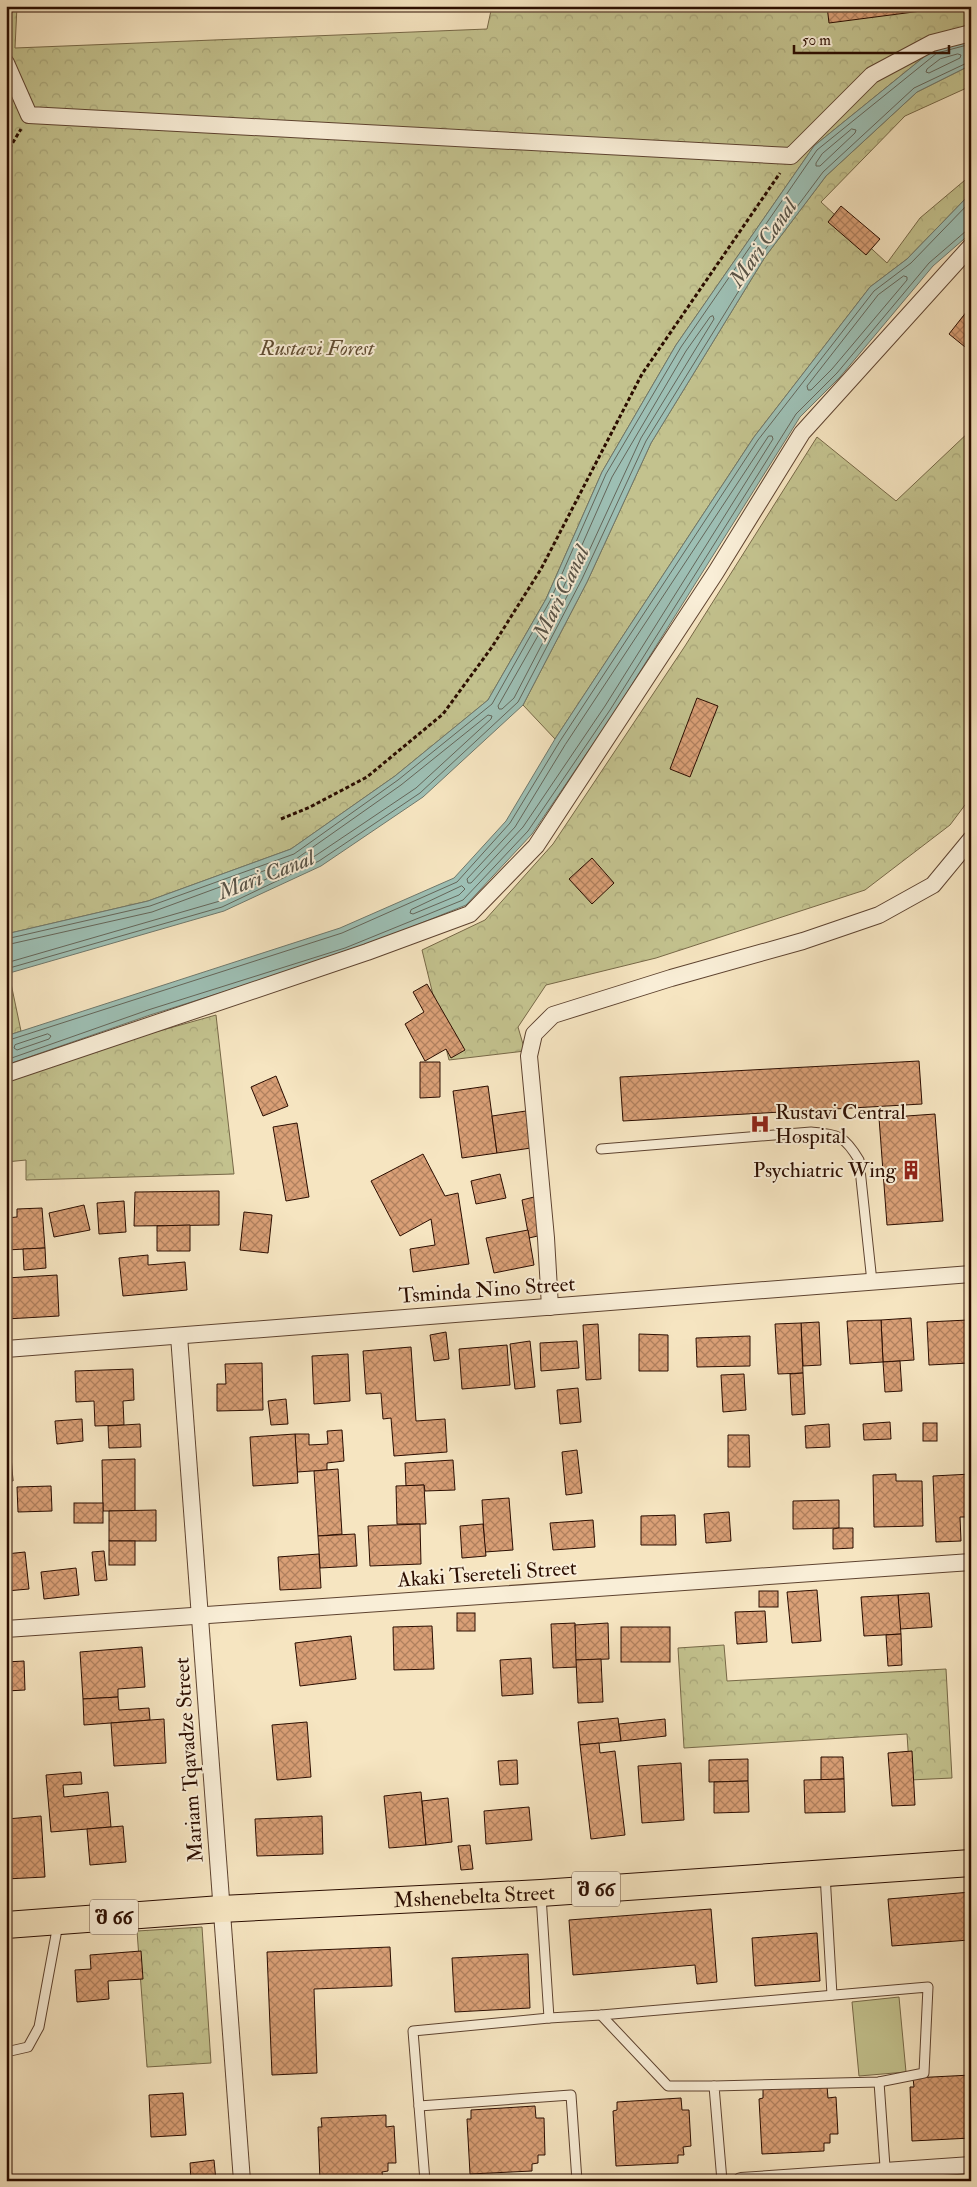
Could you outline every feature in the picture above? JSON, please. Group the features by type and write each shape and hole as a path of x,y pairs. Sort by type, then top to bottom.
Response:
{"main road":[{"name":"Mshenebelta Street","path":"6,1925 221,1909 540,1893 971,1863"}],"street":[{"path":"6,63 29,115 791,156 872,75 932,43 971,33"},
{"path":"6,1074 367,952 470,914 536,846 716,572 802,433 971,246"},
{"path":"550,1307 546,1238 529,1056 534,1034 553,1016 670,978 803,940 879,915 933,885 971,839"},
{"name":"Tsminda Nino Street","path":"6,1349 971,1274"},
{"name":"Mariam Tqavadze Street","path":"179,1336 242,2181"},
{"name":"Akaki Tsereteli Street","path":"6,1628 971,1562"},
{"path":"742,2181 886,2176 971,2165"}],"lane":[{"path":"601,1150 811,1132 833,1134 849,1142 859,1160 872,1282"},
{"path":"825,1874 832,1995"},
{"path":"540,1893 549,2018"},
{"path":"6,2052 28,2047 38,2027 59,1922"},
{"path":"425,2181 412,2032 549,2018 928,1987 924,2073 879,2082 668,2086 601,2015"},
{"path":"879,2082 886,2176"},
{"path":"714,2086 722,2181"},
{"path":"419,2106 571,2096 577,2181"}],"path":[{"path":"6,154 29,115"},
{"path":"281,819 367,777 443,714 492,647 541,569 642,374 791,156"}],"green space":[{"name":"Rustavi Forest","path":"6,6 17,6 15,48 487,29 492,6 971,6 971,39 935,48 814,146 676,345 602,472 546,599 488,700 395,776 291,849 148,901 6,934"},
{"path":"971,65 971,86 905,116 821,202 887,263 920,218 971,175 971,193 907,259 870,287 754,437 555,739 523,705 587,582 651,443 765,257 826,176 917,92"},
{"path":"971,430 971,797 950,825 865,890 656,958 546,985 518,1027 525,1051 449,1060 422,950 485,920 553,844 685,646 817,437 896,501"},
{"path":"6,974 9,974 21,1031 6,1036"},
{"path":"216,1015 234,1174 26,1180 26,1160 6,1162 6,1074"},
{"path":"724,1645 727,1681 946,1669 952,1778 910,1780 907,1734 684,1748 678,1648"},
{"path":"202,1927 211,2063 147,2067 137,1931"},
{"path":"899,1997 906,2072 859,2076 852,2002"}],"water":[{"name":"Mari Canal","path":"971,39 971,65 917,92 826,176 765,257 651,443 587,582 523,705 423,797 321,866 224,911 6,974 6,934 148,901 291,849 395,776 488,700 546,599 602,472 676,345 814,146 935,48"},
{"path":"971,193 971,233 933,266 840,377 800,417 614,713 532,834 466,905 347,953 150,1015 6,1065 6,1036 340,928 454,878 506,821 555,739 754,437 870,287 907,259"}],"building":[{"path":"827,6 929,6 929,10 829,23"},
{"path":"841,206 880,239 866,255 828,222"},
{"path":"971,306 971,350 970,351 949,334"},
{"path":"697,698 718,706 690,777 670,769"},
{"path":"592,858 614,883 592,904 569,879"},
{"path":"427,984 465,1050 451,1058 446,1049 425,1061 405,1024 424,1012 413,992"},
{"path":"919,1061 922,1104 623,1121 620,1077"},
{"path":"420,1062 440,1062 440,1097 420,1098"},
{"path":"276,1076 288,1106 263,1116 251,1087"},
{"path":"488,1086 497,1153 462,1158 453,1091"},
{"path":"526,1111 531,1148 497,1153 492,1116"},
{"name":"Psychiatric Wing","path":"935,1114 943,1221 887,1225 879,1118"},
{"path":"297,1123 309,1197 286,1201 273,1127"},
{"path":"423,1154 445,1196 458,1193 469,1264 413,1272 410,1249 435,1245 431,1219 400,1236 371,1181"},
{"path":"500,1174 506,1198 476,1204 471,1181"},
{"path":"219,1191 219,1225 134,1226 135,1192"},
{"path":"538,1196 542,1235 529,1238 522,1200"},
{"path":"124,1201 126,1232 99,1234 97,1203"},
{"path":"84,1205 90,1230 54,1237 49,1213"},
{"path":"42,1208 45,1248 6,1250 6,1218 17,1217 17,1209"},
{"path":"244,1212 272,1215 268,1253 240,1250"},
{"path":"190,1225 190,1251 157,1251 157,1226"},
{"path":"528,1230 534,1265 494,1273 486,1238"},
{"path":"45,1248 46,1268 24,1270 23,1249"},
{"path":"148,1255 148,1265 185,1262 187,1290 123,1296 119,1258"},
{"path":"57,1275 59,1316 6,1319 6,1278"},
{"path":"911,1318 914,1360 883,1362 881,1320"},
{"path":"881,1320 883,1362 850,1364 847,1321"},
{"path":"968,1320 969,1363 929,1365 927,1322"},
{"path":"819,1322 821,1365 803,1366 801,1323"},
{"path":"801,1323 803,1373 778,1374 775,1324"},
{"path":"598,1324 601,1379 586,1380 583,1325"},
{"path":"446,1332 449,1359 434,1361 430,1335"},
{"path":"639,1334 668,1335 668,1371 639,1371"},
{"path":"750,1336 750,1366 697,1367 696,1338"},
{"path":"530,1341 535,1387 515,1389 510,1344"},
{"path":"577,1341 579,1368 541,1371 540,1343"},
{"path":"507,1345 510,1385 462,1389 459,1349"},
{"path":"411,1347 416,1421 445,1419 447,1452 394,1456 391,1418 383,1419 381,1393 366,1394 363,1351"},
{"path":"348,1354 350,1401 314,1404 312,1356"},
{"path":"900,1361 902,1391 885,1392 883,1362"},
{"path":"262,1363 263,1410 217,1411 217,1384 226,1384 225,1364"},
{"path":"133,1369 134,1400 123,1401 124,1425 95,1426 94,1401 76,1402 75,1371"},
{"path":"803,1373 805,1414 792,1415 790,1374"},
{"path":"744,1374 746,1410 723,1412 721,1375"},
{"path":"578,1388 581,1422 560,1424 557,1390"},
{"path":"286,1399 288,1424 271,1425 268,1401"},
{"path":"6,1418 8,1418 13,1481 6,1481"},
{"path":"971,1418 971,1450 968,1419"},
{"path":"82,1419 83,1441 57,1444 55,1421"},
{"path":"890,1422 891,1439 864,1440 863,1424"},
{"path":"923,1423 937,1423 937,1441 923,1441"},
{"path":"140,1424 141,1447 109,1448 108,1426"},
{"path":"829,1424 830,1447 806,1448 805,1426"},
{"path":"342,1430 344,1461 327,1463 327,1470 297,1472 295,1434 309,1434 309,1445 328,1444 327,1431"},
{"path":"295,1434 298,1483 253,1486 250,1437"},
{"path":"728,1435 749,1435 750,1467 728,1467"},
{"path":"577,1450 582,1493 566,1495 562,1452"},
{"path":"135,1459 135,1511 103,1511 102,1460"},
{"path":"453,1460 455,1490 425,1491 424,1485 406,1486 405,1463"},
{"path":"338,1469 342,1534 318,1536 314,1471"},
{"path":"896,1474 896,1481 922,1481 923,1526 874,1527 873,1475"},
{"path":"971,1474 971,1517 960,1517 961,1541 936,1542 933,1476"},
{"path":"424,1485 426,1524 397,1524 396,1486"},
{"path":"51,1486 52,1511 18,1512 17,1487"},
{"path":"509,1498 513,1550 485,1552 482,1500"},
{"path":"839,1500 839,1528 793,1529 793,1501"},
{"path":"6,1502 8,1502 10,1530 6,1530"},
{"path":"74,1503 103,1503 103,1523 74,1523"},
{"path":"156,1510 156,1541 109,1541 109,1511"},
{"path":"729,1512 731,1541 706,1543 704,1514"},
{"path":"675,1515 676,1545 641,1545 641,1516"},
{"path":"593,1520 595,1547 553,1550 550,1523"},
{"path":"420,1524 421,1564 370,1566 368,1526"},
{"path":"483,1524 486,1556 462,1558 460,1526"},
{"path":"853,1528 853,1548 833,1549 833,1529"},
{"path":"355,1534 357,1566 320,1568 318,1536"},
{"path":"109,1541 135,1541 135,1565 109,1565"},
{"path":"104,1551 107,1580 95,1581 92,1552"},
{"path":"25,1552 29,1589 6,1591 6,1554"},
{"path":"319,1554 321,1588 280,1590 278,1557"},
{"path":"76,1568 79,1595 44,1599 41,1572"},
{"path":"817,1590 821,1641 792,1643 787,1592"},
{"path":"759,1591 778,1591 778,1607 759,1607"},
{"path":"929,1593 932,1627 900,1629 898,1595"},
{"path":"898,1595 901,1634 864,1636 861,1597"},
{"path":"765,1611 767,1642 737,1644 735,1612"},
{"path":"457,1613 475,1613 475,1631 457,1631"},
{"path":"575,1623 577,1667 553,1668 551,1624"},
{"path":"608,1623 609,1659 576,1660 575,1625"},
{"path":"432,1626 434,1669 394,1670 393,1627"},
{"path":"621,1627 670,1627 670,1662 621,1662"},
{"path":"901,1634 902,1665 888,1666 886,1635"},
{"path":"351,1636 356,1679 300,1686 295,1643"},
{"path":"142,1647 145,1687 118,1689 118,1697 83,1699 80,1652"},
{"path":"531,1658 533,1694 502,1696 500,1660"},
{"path":"601,1659 603,1702 578,1703 576,1660"},
{"path":"24,1661 25,1690 6,1691 6,1662"},
{"path":"6,1691 8,1732 6,1732"},
{"path":"118,1697 119,1710 149,1708 150,1720 84,1725 83,1699"},
{"path":"618,1718 621,1741 580,1745 578,1722"},
{"path":"164,1719 166,1763 114,1766 111,1723"},
{"path":"665,1719 666,1736 621,1741 619,1724"},
{"path":"307,1722 311,1777 277,1780 272,1725"},
{"path":"599,1743 600,1753 615,1751 625,1835 591,1839 580,1745"},
{"path":"912,1751 915,1805 892,1806 888,1753"},
{"path":"821,1757 843,1757 844,1779 821,1780"},
{"path":"748,1759 748,1781 709,1782 709,1760"},
{"path":"517,1760 518,1784 500,1785 498,1761"},
{"path":"681,1763 684,1820 642,1823 638,1766"},
{"path":"971,1765 971,1803 968,1766"},
{"path":"81,1772 82,1784 63,1785 64,1797 108,1792 111,1827 51,1832 46,1775"},
{"path":"844,1779 845,1812 805,1813 804,1780"},
{"path":"748,1781 749,1812 714,1813 714,1782"},
{"path":"421,1792 426,1845 389,1848 384,1796"},
{"path":"448,1798 452,1842 426,1845 422,1801"},
{"path":"529,1807 532,1840 486,1844 484,1811"},
{"path":"41,1816 45,1877 6,1879 7,1819"},
{"path":"322,1816 323,1854 257,1856 255,1819"},
{"path":"123,1826 126,1862 90,1865 87,1829"},
{"path":"470,1845 473,1869 461,1870 458,1846"},
{"path":"971,1892 971,1965 969,1940 892,1946 888,1899"},
{"path":"711,1909 717,1982 697,1984 695,1965 573,1975 569,1920"},
{"path":"817,1933 820,1981 755,1986 752,1938"},
{"path":"390,1947 392,1986 314,1989 317,2073 272,2075 267,1952"},
{"path":"141,1951 143,1979 108,1981 109,1999 77,2002 75,1970 91,1969 90,1955"},
{"path":"528,1954 530,2008 455,2012 452,1958"},
{"path":"971,2075 971,2138 912,2141 910,2087 914,2087 913,2078"},
{"path":"827,2086 828,2098 836,2097 838,2134 830,2134 830,2143 824,2143 824,2151 762,2154 759,2099 763,2098 763,2089"},
{"path":"183,2093 186,2135 151,2137 149,2095"},
{"path":"681,2098 682,2110 689,2110 691,2146 683,2147 684,2155 678,2155 678,2163 616,2166 613,2111 617,2110 617,2102"},
{"path":"535,2106 536,2118 544,2118 545,2155 538,2155 538,2163 532,2164 532,2171 470,2174 467,2119 471,2119 471,2110"},
{"path":"386,2115 386,2127 394,2126 396,2163 388,2163 388,2171 382,2172 383,2179 320,2181 318,2127 322,2127 321,2118"},
{"path":"214,2160 216,2181 191,2181 190,2163"}],"place":[{"name":"Rustavi Central Hospital","path":"760,1124"},
{"name":"Psychiatric Wing","path":"911,1170"}]}
